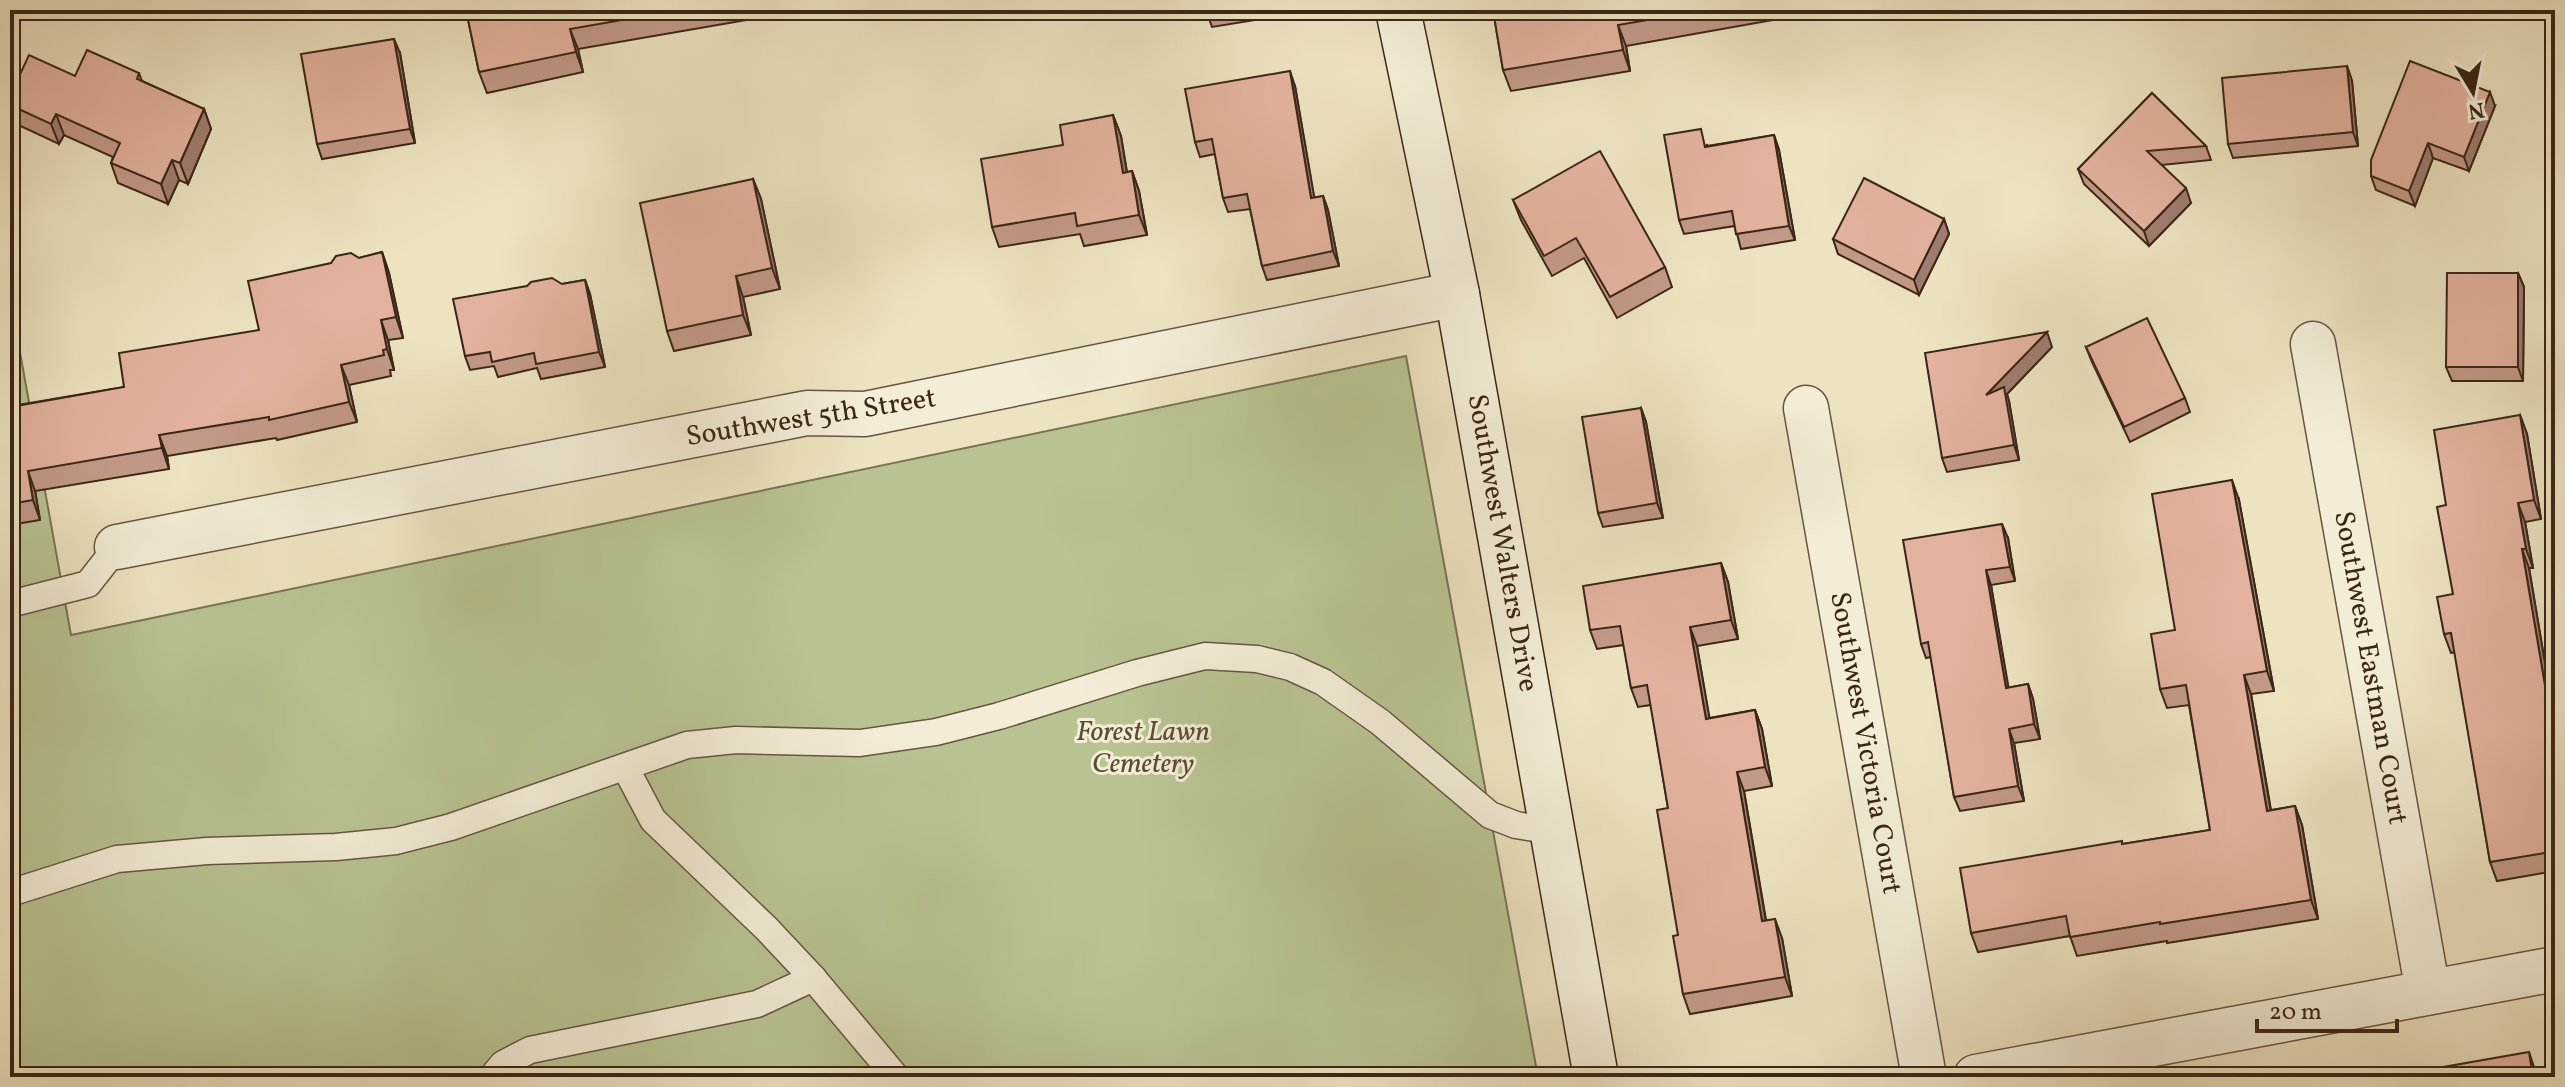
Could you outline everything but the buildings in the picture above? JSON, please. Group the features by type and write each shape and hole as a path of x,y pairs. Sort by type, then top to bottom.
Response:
{"street":[{"name":"Southwest Walters Drive","path":"1398,10 1457,294 1596,1077"},
{"name":"Southwest 5th Street","path":"117,547 807,413 865,414 1457,294"},
{"name":"Southwest Eastman Court","path":"2313,344 2428,992"},
{"name":"Southwest Victoria Court","path":"1806,408 1924,1077"},
{"path":"1976,1077 2555,969"}],"lane":[{"path":"10,604 88,584 117,547"},
{"path":"10,893 117,859 396,841 451,827 687,745 736,740 860,743 936,732 1205,656 1257,659 1290,667 1323,682 1380,722 1490,815 1516,825 1553,831"},
{"path":"625,767 653,820 766,928 813,978 896,1077"},
{"path":"492,1077 503,1064 530,1050 757,1004 813,978"}],"green space":[{"name":"Forest Lawn Cemetery","path":"10,297 71,635 1406,356 1538,1077 10,1077"}]}
